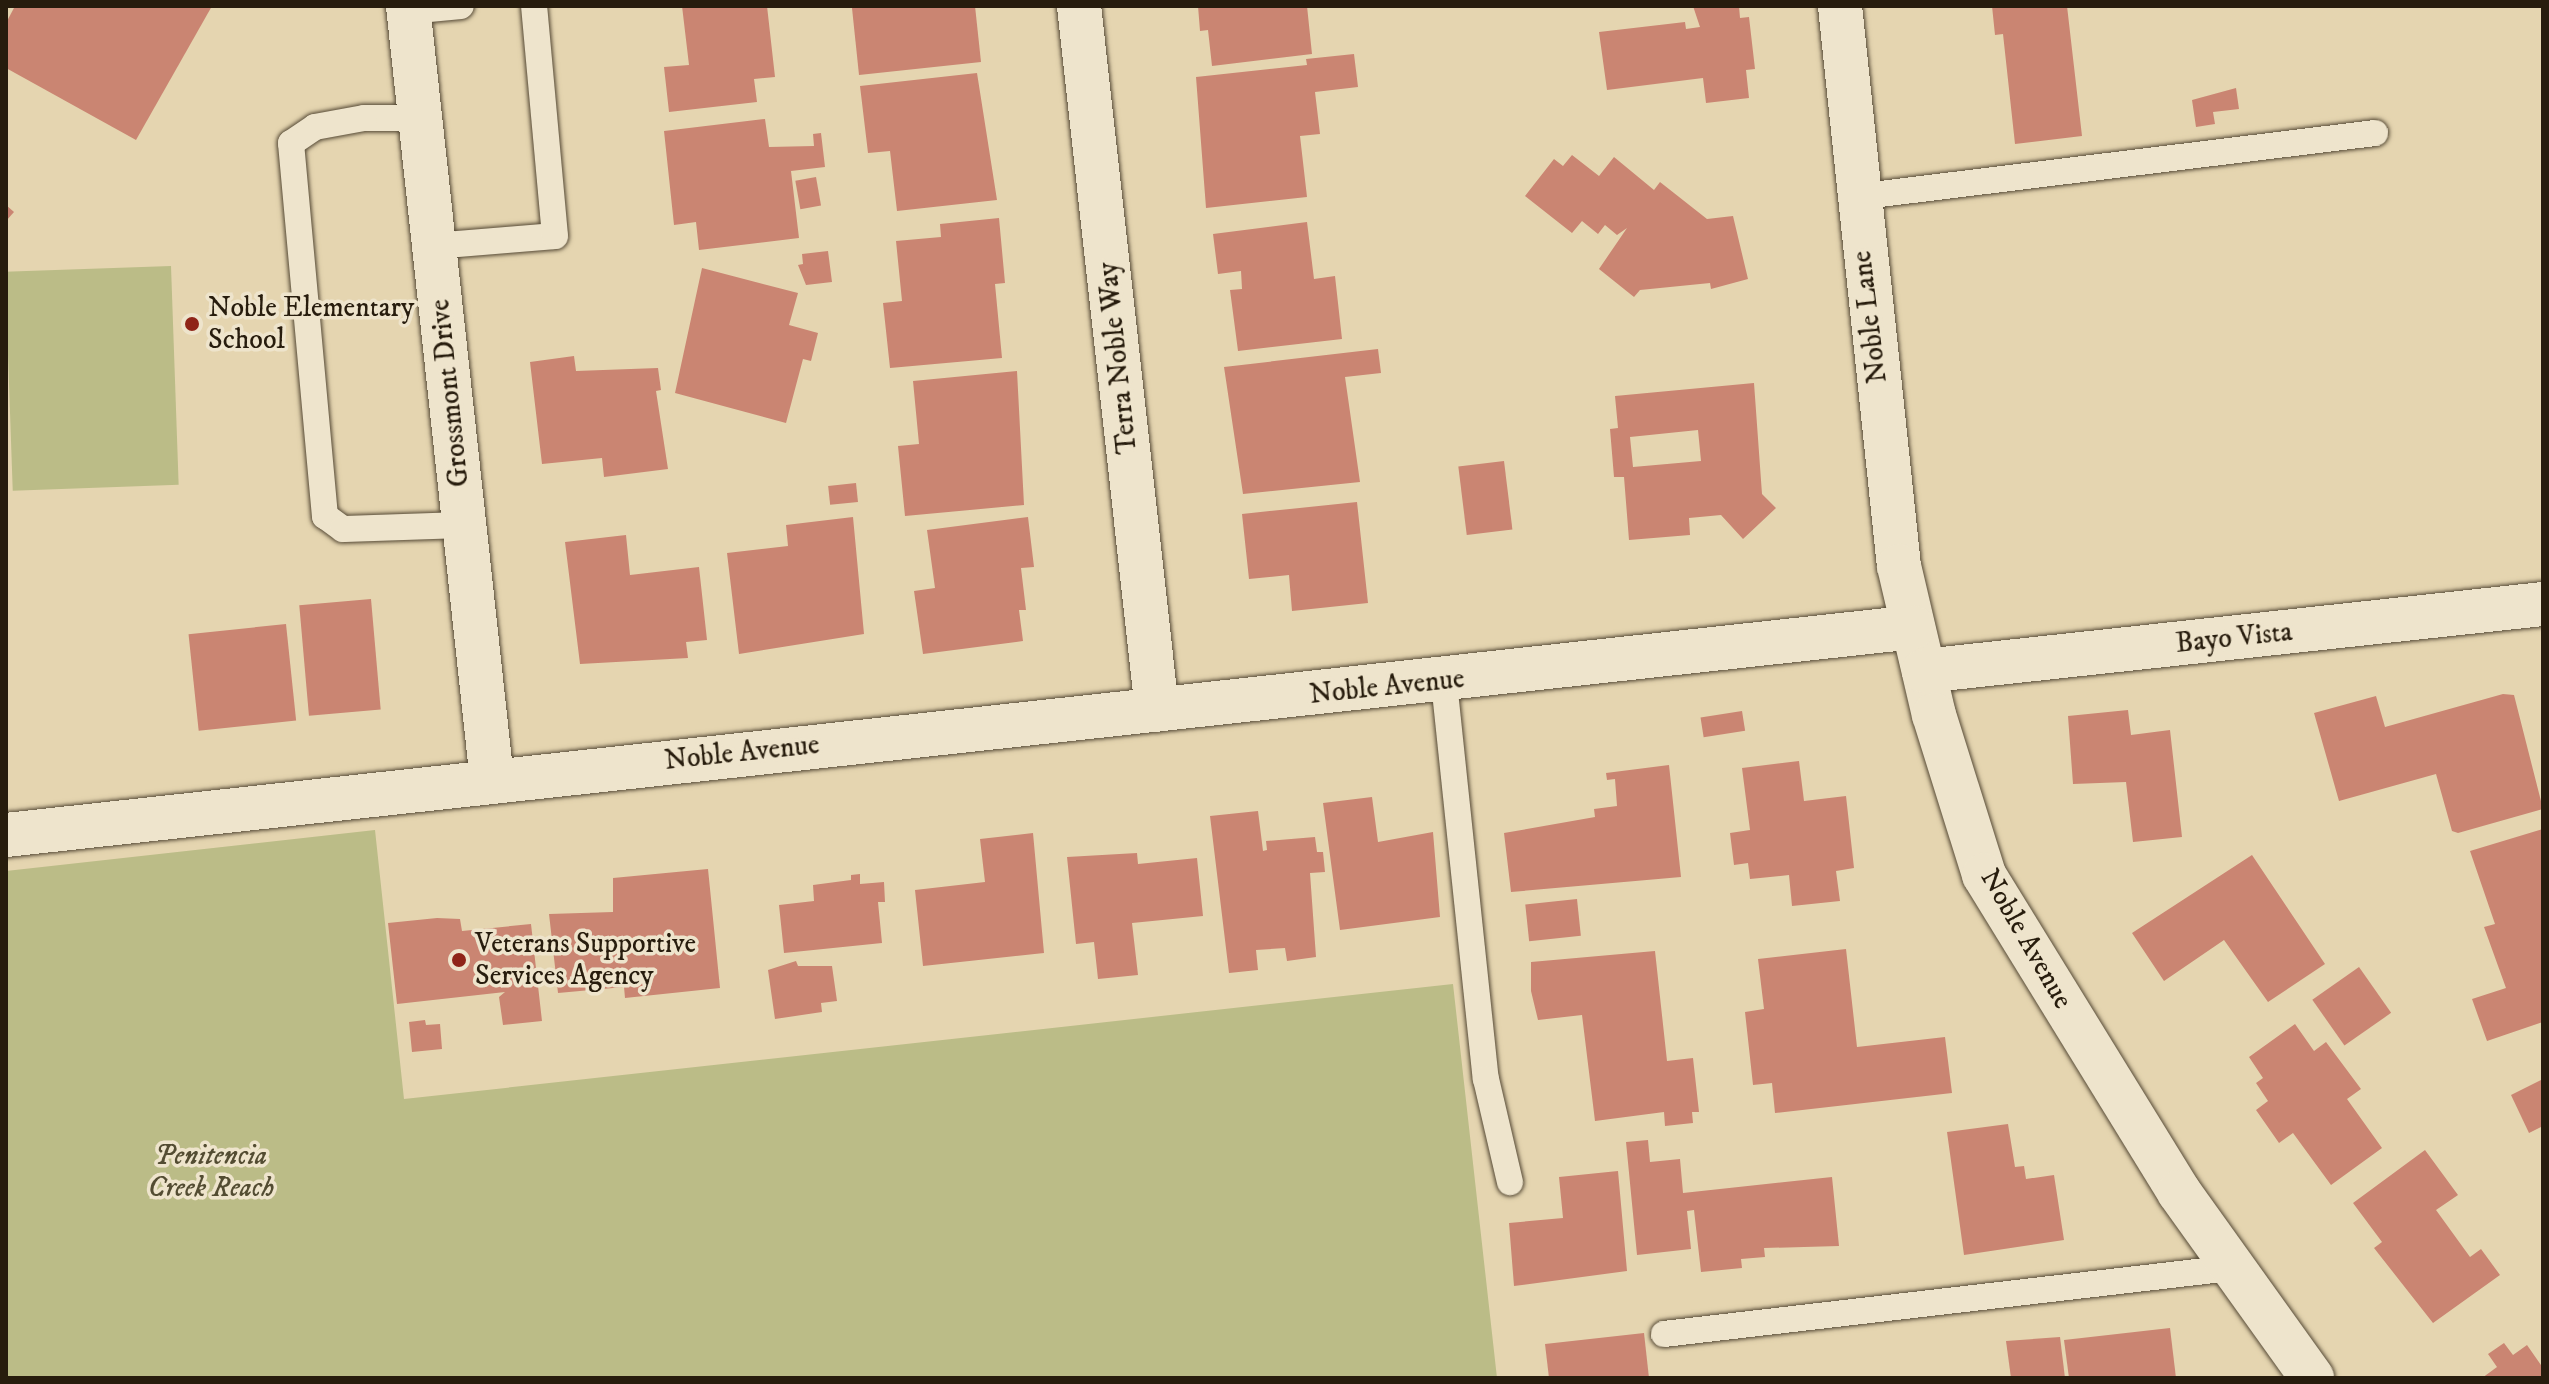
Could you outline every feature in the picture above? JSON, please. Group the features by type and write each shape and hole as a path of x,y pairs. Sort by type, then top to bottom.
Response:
{"street":[{"name":"Terra Noble Way","path":"1079,6 1157,710"},
{"name":"Noble Lane","path":"1840,6 1856,197 1899,566 1913,627"},
{"name":"Grossmont Drive","path":"406,8 492,780"},
{"name":"Bayo Vista","path":"1924,671 2543,604"},
{"name":"Noble Avenue","path":"6,835 492,780 1444,682 1913,627 1984,875 2231,1268 2312,1378"}],"lane":[{"path":"406,8 461,6"},
{"path":"434,246 555,236 534,6"},
{"path":"420,118 364,118 315,127 301,131 291,143 325,516 343,529 464,525"},
{"path":"1856,197 2375,133"},
{"path":"1444,682 1486,1079 1510,1182"},
{"path":"1664,1334 2231,1268"}],"green space":[{"path":"171,266 179,485 13,491 6,272"},
{"name":"Penitencia Creek Reach","path":"375,830 404,1099 1453,984 1497,1378 6,1378 6,871"}],"building":[{"path":"15,6 212,6 136,140 6,68 6,23"},
{"path":"682,6 767,6 775,77 754,79 757,102 669,112 664,67 689,65"},
{"path":"975,6 981,62 859,75 852,8"},
{"path":"1198,6 1307,6 1312,54 1212,66 1208,30 1200,31"},
{"path":"1693,6 1739,6 1740,18 1749,17 1755,69 1746,70 1749,98 1706,103 1703,78 1607,90 1599,32 1685,22 1686,29 1700,27"},
{"path":"1992,6 2067,6 2082,136 2015,144 2003,34 1995,35"},
{"path":"1354,54 1358,87 1315,92 1320,134 1300,136 1307,197 1206,208 1196,77 1307,65 1306,59"},
{"path":"977,73 997,200 897,211 890,151 868,153 860,86"},
{"path":"2236,88 2239,109 2213,112 2215,124 2196,127 2192,100"},
{"path":"765,119 769,147 814,146 813,134 821,133 825,167 791,171 799,238 699,250 696,222 674,225 664,131"},
{"path":"1572,155 1599,176 1614,157 1654,190 1660,182 1707,219 1733,216 1748,279 1711,289 1710,283 1640,290 1634,297 1599,269 1627,228 1617,235 1605,225 1598,234 1582,221 1572,233 1525,196 1554,159 1563,166"},
{"path":"816,177 821,206 800,209 795,181"},
{"path":"6,205 14,212 6,221"},
{"path":"999,218 1005,283 995,284 1002,358 890,368 883,303 902,301 896,241 941,237 940,224"},
{"path":"1307,222 1314,279 1335,276 1342,339 1238,351 1230,290 1242,289 1241,271 1218,274 1213,234"},
{"path":"828,251 832,282 806,285 798,265 803,264 802,254"},
{"path":"702,268 798,293 789,325 818,333 811,361 803,359 786,423 675,393"},
{"path":"1378,349 1381,373 1345,377 1360,482 1243,494 1224,367"},
{"path":"574,356 576,371 658,368 661,390 656,391 668,469 604,477 602,458 542,464 530,362"},
{"path":"1017,371 1024,505 905,516 898,446 919,444 913,381"},
{"path":"1754,383 1762,494 1776,508 1743,539 1721,515 1689,518 1690,535 1629,540 1624,477 1614,477 1610,429 1618,428 1615,396","holes":["1698,430 1701,461 1633,467 1630,437"]},
{"path":"1504,461 1512,529 1467,535 1458,467"},
{"path":"856,483 858,502 830,505 828,486"},
{"path":"1357,502 1368,603 1292,611 1289,575 1249,579 1242,514"},
{"path":"853,517 864,634 739,654 727,553 788,546 786,525"},
{"path":"1028,517 1034,567 1021,568 1026,610 1019,610 1023,641 923,654 914,591 935,588 927,530"},
{"path":"626,535 630,575 699,567 707,640 686,642 688,658 580,664 565,542"},
{"path":"371,599 381,710 309,716 299,605"},
{"path":"286,624 296,720 199,731 189,634"},
{"path":"2503,694 2514,695 2543,809 2458,833 2452,831 2436,774 2339,801 2314,713 2376,696 2385,727"},
{"path":"2128,710 2131,735 2170,730 2182,837 2133,842 2126,782 2073,784 2068,716"},
{"path":"1742,711 1745,731 1704,737 1701,718"},
{"path":"1799,761 1804,801 1846,796 1854,868 1836,871 1840,901 1792,906 1789,875 1750,879 1748,863 1734,865 1730,833 1750,830 1742,768"},
{"path":"1669,765 1681,877 1511,892 1504,833 1595,817 1594,809 1617,806 1615,779 1607,780 1606,773"},
{"path":"1372,797 1378,842 1433,832 1440,917 1340,930 1323,803"},
{"path":"1258,811 1263,851 1267,850 1266,841 1315,837 1317,852 1323,852 1325,872 1310,873 1316,957 1287,961 1285,948 1256,950 1258,970 1229,973 1210,816"},
{"path":"2543,829 2543,1022 2487,1041 2472,999 2506,988 2484,927 2495,924 2470,851"},
{"path":"1033,833 1044,953 923,966 915,890 985,882 980,839"},
{"path":"1137,853 1138,864 1197,858 1203,916 1132,923 1138,975 1098,979 1094,942 1076,944 1067,857"},
{"path":"2252,855 2325,964 2268,1002 2224,940 2164,981 2132,933"},
{"path":"708,869 720,988 625,998 624,987 558,993 549,914 613,912 613,878"},
{"path":"860,874 860,884 884,882 885,902 878,902 882,943 784,953 779,905 814,901 813,885 851,880 851,875"},
{"path":"1577,899 1581,936 1529,941 1525,904"},
{"path":"460,919 462,931 531,924 542,1021 503,1025 499,997 505,992 397,1004 388,923"},
{"path":"1846,949 1857,1047 1945,1037 1952,1093 1775,1113 1772,1083 1753,1085 1745,1012 1764,1009 1758,959"},
{"path":"1655,951 1667,1061 1693,1058 1699,1112 1692,1112 1693,1123 1665,1126 1664,1112 1595,1121 1582,1015 1538,1020 1531,991 1531,962"},
{"path":"796,961 798,966 832,966 837,1001 821,1003 822,1012 775,1019 768,970"},
{"path":"2359,967 2391,1013 2344,1046 2312,1000"},
{"path":"425,1020 426,1025 440,1024 442,1049 412,1052 409,1022"},
{"path":"2295,1024 2314,1051 2326,1042 2361,1089 2347,1099 2382,1148 2331,1185 2293,1133 2279,1143 2256,1110 2268,1101 2256,1083 2263,1078 2249,1057"},
{"path":"2543,1079 2543,1126 2529,1133 2511,1095"},
{"path":"2008,1124 2015,1167 2024,1166 2026,1179 2054,1175 2064,1240 1964,1255 1947,1132"},
{"path":"1648,1140 1650,1162 1680,1159 1683,1193 1832,1177 1839,1246 1764,1248 1765,1257 1741,1259 1742,1268 1701,1272 1694,1210 1687,1211 1691,1249 1637,1255 1626,1142"},
{"path":"2425,1150 2458,1195 2436,1210 2470,1257 2481,1249 2500,1275 2433,1323 2374,1248 2382,1242 2353,1203"},
{"path":"1618,1171 1627,1271 1514,1286 1509,1223 1563,1218 1559,1177"},
{"path":"2170,1328 2176,1378 2069,1378 2064,1340"},
{"path":"1644,1333 1649,1378 1549,1378 1545,1344"},
{"path":"2060,1337 2065,1378 2011,1378 2006,1341"},
{"path":"2504,1343 2513,1355 2527,1345 2543,1368 2543,1378 2482,1378 2497,1367 2488,1354"}],"place":[{"name":"Noble Elementary School","path":"192,324"},
{"name":"Veterans Supportive Services Agency","path":"459,960"}]}
